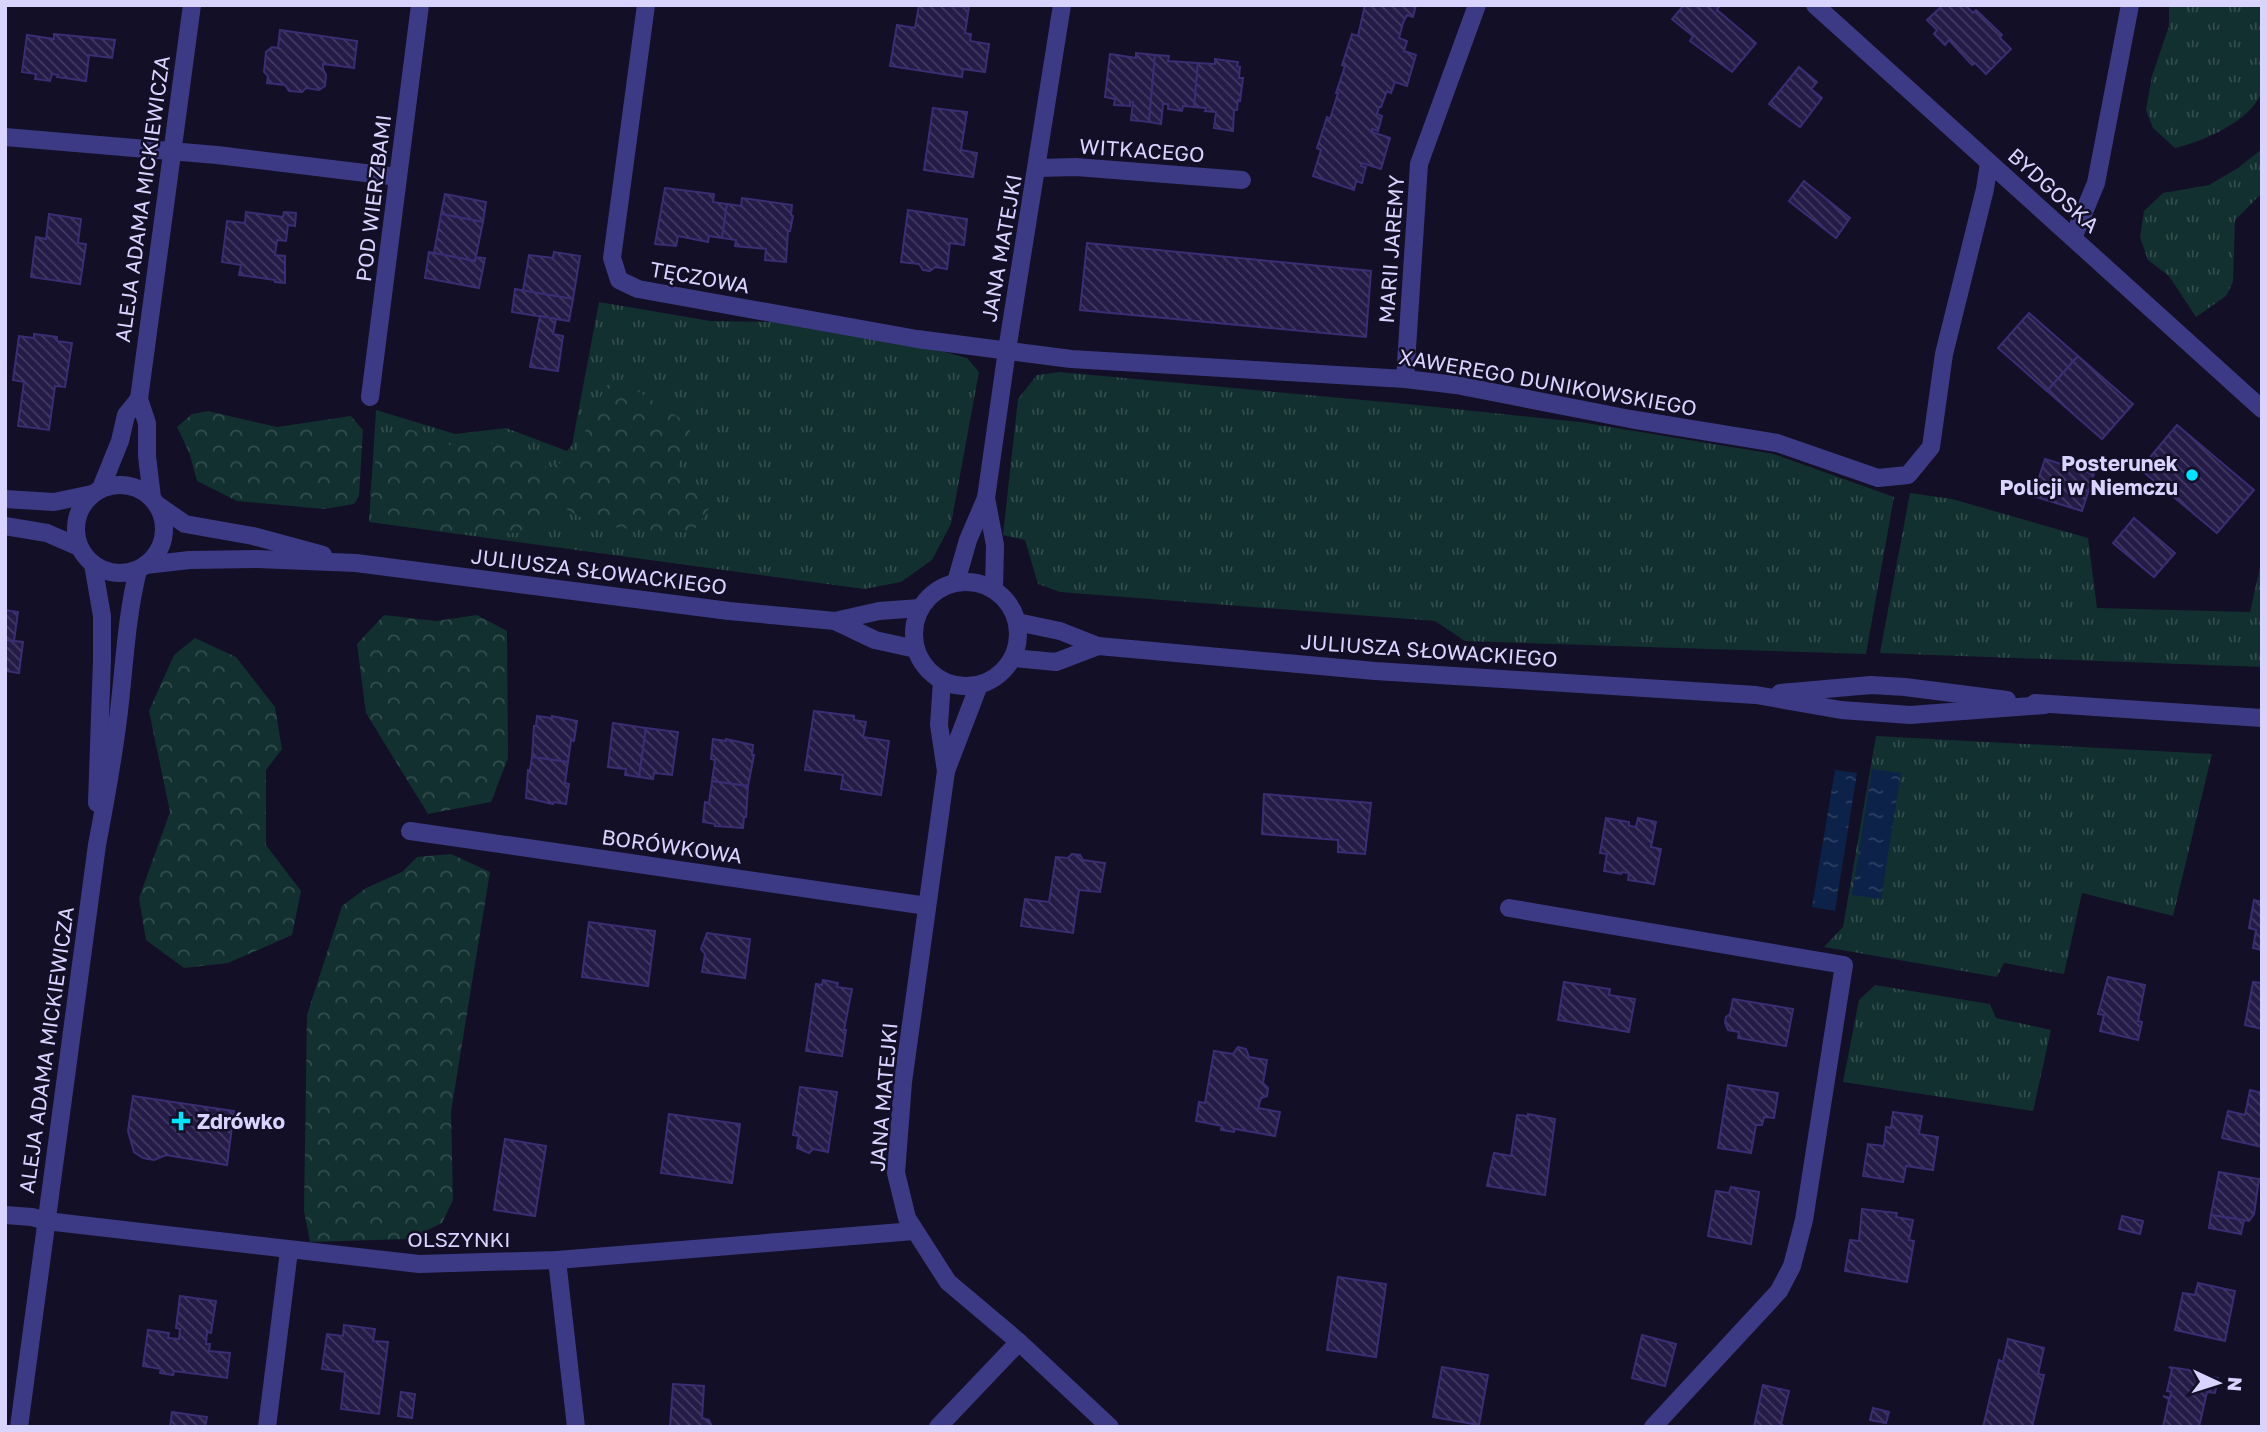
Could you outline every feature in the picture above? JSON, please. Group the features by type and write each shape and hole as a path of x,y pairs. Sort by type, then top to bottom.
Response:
{"street":[{"name":"ALEJA ADAMA MICKIEWICZA","path":"155,502 147,456 147,423 139,399 192,5"},
{"name":"POD WIERZBAMI","path":"370,397 420,5"},
{"name":"TĘCZOWA","path":"646,5 612,258 619,280 651,292 918,339 1007,350"},
{"name":"JANA MATEJKI","path":"957,582 968,540 986,498 1062,5"},
{"name":"MARII JAREMY","path":"1405,379 1419,164 1477,5"},
{"name":"BYDGOSKA","path":"1815,5 2262,409"},
{"path":"2073,238 2096,183 2130,5"},
{"path":"5,137 172,151 398,177"},
{"name":"XAWEREGO DUNIKOWSKIEGO","path":"1007,350 1071,359 1405,379 1456,386 1777,443 1878,478 1908,475 1931,447 1944,354 1989,163"},
{"name":"WITKACEGO","path":"1038,168 1076,167 1242,180"},
{"name":"ALEJA ADAMA MICKIEWICZA","path":"97,491 120,441 126,415 139,399"},
{"path":"5,499 54,502 112,485 127,485 146,492 155,502 164,521 164,536 159,550 142,568 126,573 112,573 93,564 79,547 76,522 83,504 97,491"},
{"name":"JANA MATEJKI","path":"986,498 995,545 995,590"},
{"name":"JULIUSZA SŁOWACKIEGO","path":"155,502 185,524 253,536 356,563"},
{"path":"5,526 47,534 79,547"},
{"name":"JULIUSZA SŁOWACKIEGO","path":"142,568 190,560 257,559 356,563 729,611 835,621 879,611 920,608"},
{"name":"ALEJA ADAMA MICKIEWICZA","path":"93,564 102,616 97,845"},
{"name":"ALEJA ADAMA MICKIEWICZA","path":"19,1427 97,845 118,716 129,607 142,568"},
{"path":"957,582 976,582 995,590 1013,609 1017,622 1018,640 1013,657 1004,670 979,685 960,686 943,681 926,668 916,649 914,628 920,608 929,596 942,587 957,582"},
{"name":"JULIUSZA SŁOWACKIEGO","path":"835,621 874,640 916,649"},
{"name":"JULIUSZA SŁOWACKIEGO","path":"1017,622 1059,631 1098,646 1375,671 1756,695 1842,710 1910,715 2045,705"},
{"name":"JULIUSZA SŁOWACKIEGO","path":"1013,657 1056,662 1098,646"},
{"name":"JANA MATEJKI","path":"943,681 939,725 946,771"},
{"name":"JANA MATEJKI","path":"979,685 946,771 903,1082 896,1173 907,1219 948,1282 1019,1342 1110,1427"},
{"name":"JULIUSZA SŁOWACKIEGO","path":"1756,695 1871,685 2045,705 2262,718"},
{"name":"BORÓWKOWA","path":"410,831 927,906"},
{"path":"1509,908 1844,965 1804,1220 1792,1266 1779,1291 1653,1427"},
{"name":"OLSZYNKI","path":"5,1216 32,1217 46,1221 289,1251 419,1264 557,1261 914,1231"},
{"path":"267,1427 289,1251"},
{"path":"557,1261 576,1427"},
{"path":"938,1427 1019,1342"}],"green space":[{"path":"2169,5 2262,5 2263,77 2261,93 2256,103 2224,129 2175,148 2153,128 2146,110 2152,76 2169,26"},
{"path":"2262,149 2262,193 2235,220 2233,282 2226,296 2196,317 2169,276 2148,260 2140,237 2144,211 2163,193 2209,185 2238,168"},
{"path":"599,302 710,321 779,322 967,358 979,372 951,524 932,560 901,582 864,589 369,522 376,410 455,434 506,428 567,451 572,445"},
{"path":"1059,372 1580,422 1774,454 1894,497 1866,654 1465,641 1435,621 1060,592 1038,584 1025,540 1003,535 1018,399 1037,375"},
{"path":"626,384 686,422 694,441 687,447 677,468 699,490 710,507 692,533 619,528 582,518 557,504 522,533 442,532 383,517 370,494 379,438 407,428 448,445 486,442 534,453 548,469 574,456 606,385"},
{"path":"208,411 277,427 351,416 363,430 359,496 354,504 324,509 237,501 197,481 189,452 177,427 192,414"},
{"path":"1910,493 1952,499 2088,538 2097,608 2250,612 2262,558 2262,667 1880,653"},
{"path":"384,615 436,621 477,615 507,631 508,758 491,802 428,814 366,713 357,644"},
{"path":"195,638 236,657 275,707 282,749 266,770 266,845 301,891 292,935 228,963 184,968 146,940 139,898 170,812 149,711 174,655"},
{"path":"1876,736 2212,754 2173,916 2082,893 2064,974 2004,963 1997,977 1824,947 1843,927"},
{"path":"451,854 490,872 451,1112 453,1200 442,1223 409,1239 310,1242 304,1211 307,1015 342,906 366,888 402,872 417,857"},
{"path":"1875,985 1990,1004 1996,1018 2051,1030 2033,1111 1843,1082 1859,1000"}],"water":[{"path":"1872,769 1901,773 1881,899 1852,895"},
{"path":"1835,770 1857,773 1835,911 1812,907"}],"building":[{"path":"919,5 969,7 965,33 971,34 970,41 989,44 985,72 963,69 962,77 890,66 897,25 915,28"},
{"path":"1365,5 1416,5 1413,17 1407,15 1399,38 1407,41 1404,51 1416,55 1407,86 1395,82 1391,93 1387,91 1377,114 1382,116 1378,131 1372,129 1372,132 1390,138 1381,169 1362,163 1361,166 1366,167 1362,183 1356,181 1354,190 1313,176 1321,150 1317,148 1338,93 1345,66 1342,65 1352,34 1358,36"},
{"path":"1684,5 1720,5 1717,10 1756,43 1732,72 1690,41 1693,36 1672,19"},
{"path":"1943,5 1965,5 1973,13 1976,10 2002,35 2000,38 2011,49 1986,74 1975,63 1972,65 1949,40 1945,45 1934,34 1937,30 1927,20"},
{"path":"280,30 357,41 354,68 323,64 325,86 319,90 306,88 302,92 289,91 285,85 267,83 268,76 264,72 266,52 272,47 278,48"},
{"path":"54,34 115,40 112,58 89,55 86,81 52,74 50,81 35,79 36,74 22,72 27,35 54,39"},
{"path":"1136,53 1155,55 1149,122 1131,120 1133,102 1130,102 1130,106 1114,105 1115,99 1105,97 1110,54 1136,58"},
{"path":"1155,55 1169,56 1168,61 1198,63 1194,107 1183,106 1182,111 1168,109 1168,104 1163,104 1161,124 1149,122"},
{"path":"1215,59 1238,62 1239,78 1243,78 1240,101 1238,100 1237,110 1234,110 1233,131 1214,128 1216,112 1194,107 1198,63 1215,64"},
{"path":"1799,67 1817,82 1811,89 1822,98 1800,127 1769,104"},
{"path":"933,108 967,112 961,150 977,153 973,177 924,170"},
{"path":"1804,181 1850,218 1836,238 1789,201"},
{"path":"665,188 714,194 713,202 727,204 722,238 709,236 708,242 678,236 676,246 655,244"},
{"path":"445,194 486,202 483,222 441,214"},
{"path":"742,198 792,205 793,216 788,231 786,262 765,260 766,249 735,246 736,240 722,238 727,204 741,206"},
{"path":"908,210 967,219 964,245 950,243 947,269 935,267 930,271 923,270 919,264 901,262"},
{"path":"246,212 283,217 284,212 296,213 295,226 288,225 286,241 277,240 275,255 285,256 285,283 239,275 241,265 222,262 227,221 245,223"},
{"path":"49,214 81,219 78,243 86,244 80,284 31,277 36,237 46,239"},
{"path":"441,214 483,222 475,261 434,253"},
{"path":"1087,243 1371,271 1366,337 1080,310"},
{"path":"429,252 475,261 476,257 485,258 479,288 425,278"},
{"path":"554,252 580,256 573,299 523,291 529,255 553,258"},
{"path":"515,289 573,299 569,321 512,312"},
{"path":"2029,313 2078,356 2047,391 1998,348"},
{"path":"540,316 556,319 553,334 563,336 558,371 530,367"},
{"path":"34,334 57,337 57,341 72,343 65,387 55,386 49,430 18,426 24,382 13,380 19,336 34,338"},
{"path":"2078,356 2133,404 2102,439 2047,391"},
{"name":"Posterunek Policji w Niemczu","path":"2177,425 2254,490 2217,533 2140,469"},
{"path":"2045,459 2094,474 2082,511 2033,496"},
{"path":"2134,518 2175,553 2154,577 2113,543"},
{"path":"5,610 18,612 14,641 5,640"},
{"path":"5,640 23,642 19,673 5,671"},
{"path":"814,711 854,716 854,720 866,722 863,737 889,741 881,795 841,789 843,775 805,770"},
{"path":"537,716 577,721 568,762 532,757"},
{"path":"613,723 646,728 639,777 625,775 626,769 608,767"},
{"path":"646,728 678,732 672,775 654,773 653,779 639,777"},
{"path":"713,739 753,745 754,755 748,786 712,781 715,760 711,759"},
{"path":"532,757 568,762 566,804 526,798"},
{"path":"712,781 748,786 743,828 715,826 703,822 705,802 709,803"},
{"path":"1264,794 1371,803 1365,854 1338,852 1338,840 1262,834"},
{"path":"1606,818 1629,822 1629,826 1636,827 1638,818 1656,822 1651,847 1661,849 1654,884 1628,880 1629,873 1604,871 1607,854 1600,853"},
{"path":"1072,854 1080,855 1083,860 1105,863 1100,892 1079,890 1073,933 1021,926 1025,899 1049,902 1056,857 1068,858"},
{"path":"2254,900 2262,902 2262,950 2253,948 2256,930 2249,928"},
{"path":"589,922 655,931 648,986 582,977"},
{"path":"707,933 750,939 745,978 702,972 705,954 701,949"},
{"path":"2108,977 2145,985 2138,1021 2142,1022 2138,1040 2100,1031 2104,1015 2098,1014"},
{"path":"823,980 838,983 837,987 852,989 842,1056 806,1051 816,984 822,985"},
{"path":"1564,982 1610,989 1609,995 1635,999 1629,1032 1558,1020"},
{"path":"2253,982 2262,983 2262,1029 2245,1025"},
{"path":"1733,999 1793,1009 1786,1046 1738,1038 1739,1032 1728,1030 1725,1023"},
{"path":"1238,1047 1246,1049 1249,1057 1267,1060 1263,1083 1268,1088 1267,1096 1261,1098 1258,1108 1280,1112 1275,1136 1235,1129 1234,1132 1221,1130 1222,1126 1196,1121 1199,1102 1205,1103 1214,1051 1233,1054"},
{"path":"1728,1085 1778,1093 1774,1118 1764,1117 1762,1125 1756,1125 1751,1153 1718,1148"},
{"path":"800,1087 837,1092 828,1152 813,1149 809,1153 797,1148 799,1136 793,1135"},
{"path":"2250,1090 2262,1093 2262,1147 2222,1138 2228,1111 2245,1115"},
{"name":"Zdrówko","path":"133,1096 234,1111 227,1165 166,1155 154,1160 143,1158 134,1152 128,1131"},
{"path":"1893,1112 1922,1116 1919,1134 1938,1137 1933,1170 1906,1166 1903,1182 1863,1176 1868,1144 1884,1146 1886,1127 1891,1128"},
{"path":"669,1114 740,1124 732,1183 661,1173"},
{"path":"1528,1114 1555,1119 1545,1195 1487,1186 1494,1153 1511,1156 1517,1115"},
{"path":"505,1139 546,1146 535,1216 494,1210"},
{"path":"2219,1172 2259,1179 2254,1214 2249,1221 2211,1215"},
{"path":"1731,1187 1759,1192 1751,1244 1708,1236 1716,1191 1729,1193"},
{"path":"1862,1209 1897,1213 1896,1217 1913,1220 1909,1240 1914,1241 1907,1282 1845,1271 1850,1240 1859,1241"},
{"path":"2211,1215 2244,1220 2241,1234 2209,1228"},
{"path":"2122,1216 2143,1221 2140,1234 2119,1229"},
{"path":"1338,1277 1386,1284 1376,1357 1327,1350"},
{"path":"2198,1283 2235,1291 2225,1341 2175,1330 2183,1293 2195,1295"},
{"path":"180,1296 216,1301 211,1333 207,1332 206,1344 210,1344 209,1351 230,1353 227,1378 174,1371 173,1375 160,1373 161,1369 143,1366 148,1330 169,1333 168,1338 179,1339 180,1329 176,1328"},
{"path":"344,1325 375,1329 373,1341 388,1342 379,1414 341,1409 345,1372 322,1369 327,1334 343,1336"},
{"path":"1642,1335 1676,1344 1665,1386 1632,1378"},
{"path":"2008,1339 2044,1348 2038,1374 2044,1375 2032,1427 1983,1427 1999,1360 2003,1362"},
{"path":"1442,1367 1488,1375 1479,1425 1433,1417"},
{"path":"2169,1367 2203,1372 2203,1375 2218,1378 2215,1393 2207,1392 2199,1427 2163,1427 2169,1399 2163,1396 2170,1398 2171,1392 2167,1391 2172,1369"},
{"path":"673,1384 704,1386 702,1418 709,1420 712,1427 670,1427"},
{"path":"1763,1385 1789,1391 1781,1424 1786,1427 1754,1427"},
{"path":"401,1392 415,1394 412,1418 398,1416"},
{"path":"1873,1408 1889,1412 1886,1423 1870,1420"},
{"path":"172,1412 207,1417 205,1427 170,1427"}],"place":[{"name":"Posterunek Policji w Niemczu","path":"2192,475"},
{"name":"Zdrówko","path":"181,1121"}]}
